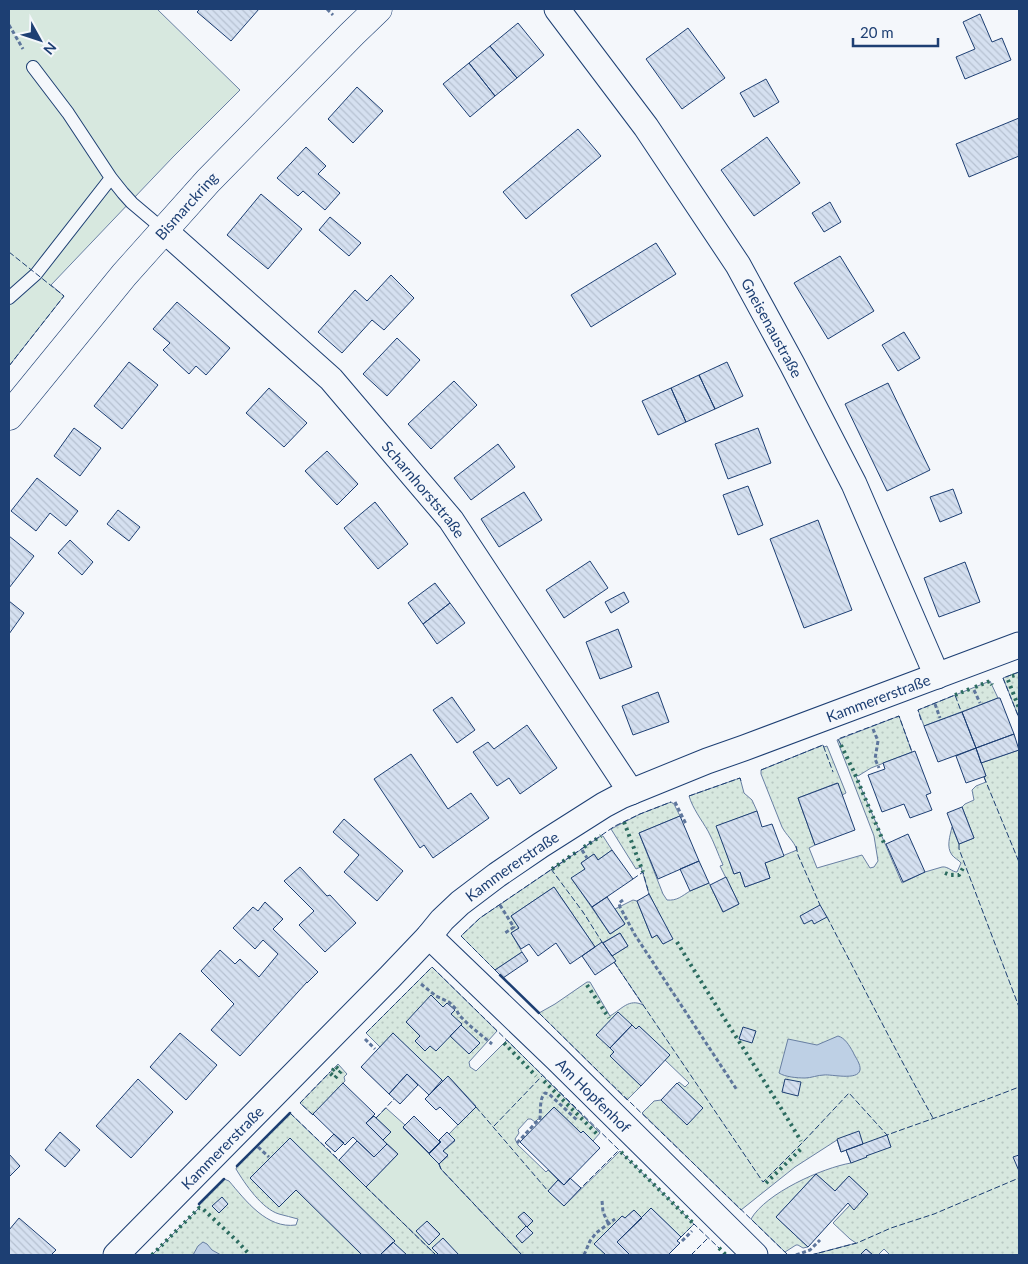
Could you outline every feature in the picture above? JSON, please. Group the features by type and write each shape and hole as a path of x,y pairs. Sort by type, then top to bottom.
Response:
{"street":[{"name":"Bismarckring","path":"9,416 124,275 208,181 378,9"},
{"name":"Gneisenaustraße","path":"557,9 646,128 738,265 854,484 935,688"},
{"name":"Scharnhorststraße","path":"164,230 331,379 451,520 631,792"},
{"name":"Kammererstraße","path":"116,1255 395,972 442,920 460,903 541,845 604,805 631,792 744,748 935,688 1019,645"},
{"name":"Am Hopfenhof","path":"429,936 550,1052 755,1255"}],"lane":[{"path":"33,67 68,113 111,178 132,203 164,230"},
{"path":"9,298 36,274 111,178"}],"path":[{"path":"9,25 33,67"},
{"path":"972,685 980,703"},
{"path":"935,688 940,718"},
{"path":"872,726 878,741 875,759 879,768"},
{"path":"673,796 686,824"},
{"path":"496,900 514,927 505,933"},
{"path":"623,900 619,903 620,907 635,935 736,1090"},
{"path":"418,981 436,996 449,1002 469,1025 492,1044"},
{"path":"360,1034 375,1049"},
{"path":"517,1143 540,1118 542,1096 545,1092 580,1123"},
{"path":"254,1143 269,1157"},
{"path":"602,1201 603,1212 609,1224"},
{"path":"584,1255 593,1236 615,1219"},
{"path":"796,1255 810,1250 820,1240"}],"shaded area":[{"path":"9,9 157,9 240,90 51,285 64,296 9,366"},
{"path":"1019,672 1019,718 1003,678"},
{"path":"990,681 998,698 924,726 918,710"},
{"path":"899,716 912,752 871,768 858,776 855,774 902,883 925,872 942,867 957,872 961,863 950,852 950,834 952,827 959,844 974,838 962,807 974,800 972,790 986,782 984,777 986,776 981,763 1019,750 1019,1255 890,1255 884,1249 878,1255 873,1255 866,1249 860,1255 811,1255 856,1243 833,1223 850,1205 854,1209 868,1194 849,1176 835,1191 816,1174 776,1217 808,1247 803,1248 796,1245 785,1252 751,1219 758,1209 769,1200 796,1183 811,1176 825,1170 851,1163 846,1150 841,1152 837,1140 795,1167 741,1210 642,1113 654,1101 661,1100 679,1082 685,1087 689,1083 665,1060 669,1055 639,1026 610,1056 641,1086 627,1100 539,1013 587,982 590,982 610,1016 630,1004 638,1003 643,1005 614,962 612,956 628,946 620,933 595,947 554,887 511,916 519,928 511,933 522,952 495,970 461,936 480,918 603,836 612,850 598,860 594,854 581,863 585,869 572,879 610,934 625,924 615,909 633,900 637,901 652,938 657,935 663,944 672,939 649,894 641,867 636,869 611,829 640,814 671,802 680,816 639,833 667,900 679,898 709,883 723,912 739,904 720,866 723,865 712,839 689,796 740,778 744,793 752,800 757,811 717,826 734,874 740,872 745,887 770,878 765,863 797,850 782,827 761,770 823,745 824,747 827,746 846,793 842,795 837,783 798,798 815,845 809,848 817,868 862,855 870,868 874,867 878,861 874,836 837,740"},
{"path":"432,967 497,1031 469,1062 470,1067 476,1071 507,1040 600,1133 593,1141 583,1131 581,1133 554,1107 541,1120 538,1119 535,1122 528,1119 518,1130 519,1133 515,1139 518,1145 546,1172 548,1170 558,1180 548,1191 564,1206 620,1151 694,1224 681,1237 651,1208 642,1218 634,1210 625,1218 622,1216 595,1243 606,1255 522,1255 441,1169 439,1164 448,1156 443,1151 455,1141 449,1134 476,1106 448,1076 443,1081 393,1034 380,1047 366,1033"},
{"path":"338,1064 347,1074 344,1077 345,1081 313,1115 300,1103"},
{"path":"386,1108 405,1125 403,1128 439,1164 441,1169 522,1255 436,1255 363,1190 398,1154 383,1140 391,1132 376,1118"},
{"path":"290,1113 436,1255 152,1255 200,1208 199,1204 224,1179 229,1181 250,1205 267,1218 276,1223 296,1225 298,1219 281,1215 260,1202 236,1169"}],"water":[{"path":"838,1036 845,1040 860,1065 860,1070 855,1075 824,1075 805,1078 779,1073 788,1039 817,1045"},
{"path":"203,1242 221,1255 193,1255 198,1246"}],"building":[{"path":"200,9 259,9 231,41 197,12"},
{"path":"980,14 992,42 1002,38 1011,60 965,79 956,57 975,49 963,22"},
{"path":"518,23 544,55 517,78 490,46"},
{"path":"688,28 725,78 682,109 646,59"},
{"path":"490,46 517,78 495,96 469,63"},
{"path":"469,63 495,96 470,117 443,84"},
{"path":"766,79 779,102 754,117 740,93"},
{"path":"357,87 383,111 353,143 328,119"},
{"path":"1019,118 1019,156 969,177 956,144"},
{"path":"578,129 601,156 526,219 503,192"},
{"path":"767,137 800,183 754,216 721,170"},
{"path":"306,147 326,166 318,174 340,193 325,210 303,191 298,196 277,178"},
{"path":"261,194 302,229 268,269 227,235"},
{"path":"830,202 841,222 824,232 812,213"},
{"path":"330,217 361,243 349,256 319,230"},
{"path":"656,243 676,274 591,327 571,295"},
{"path":"840,256 874,311 828,339 794,283"},
{"path":"391,275 414,298 384,330 372,320 342,353 318,332 355,290 367,301"},
{"path":"177,302 230,348 206,375 196,366 189,374 163,350 170,343 153,329"},
{"path":"904,332 920,358 898,371 882,345"},
{"path":"397,338 420,360 387,396 363,374"},
{"path":"129,362 158,385 122,429 94,406"},
{"path":"727,362 743,396 715,409 699,375"},
{"path":"699,375 715,409 686,422 671,388"},
{"path":"454,381 477,405 431,449 408,424"},
{"path":"888,383 930,470 887,491 845,404"},
{"path":"269,388 307,423 284,447 246,413"},
{"path":"671,388 686,422 658,435 642,401"},
{"path":"74,428 101,448 80,476 54,456"},
{"path":"758,428 771,463 728,479 715,444"},
{"path":"498,444 515,467 471,500 454,478"},
{"path":"327,451 358,484 337,505 305,471"},
{"path":"37,478 78,511 66,526 50,513 36,531 11,511"},
{"path":"748,486 763,525 738,535 723,495"},
{"path":"953,489 962,513 940,522 930,497"},
{"path":"524,492 542,520 499,547 481,519"},
{"path":"375,502 408,544 378,569 344,528"},
{"path":"118,510 140,527 129,541 107,524"},
{"path":"818,520 852,610 804,628 770,539"},
{"path":"9,536 34,556 9,588"},
{"path":"70,540 93,562 82,575 58,553"},
{"path":"590,561 608,588 564,618 546,590"},
{"path":"965,562 980,602 939,617 924,578"},
{"path":"435,583 450,603 423,624 408,603"},
{"path":"624,592 629,602 611,613 605,602"},
{"path":"9,601 24,613 9,634"},
{"path":"450,603 465,623 437,644 423,624"},
{"path":"618,629 632,667 600,679 586,642"},
{"path":"658,692 669,722 633,735 622,706"},
{"path":"452,697 475,730 457,743 433,710"},
{"path":"1000,698 1014,734 976,748 962,712"},
{"path":"962,712 976,748 938,762 924,726"},
{"path":"527,725 557,768 520,794 509,778 497,786 473,752 488,742 494,749"},
{"path":"1014,734 1019,750 981,763 976,748"},
{"path":"976,748 986,776 966,783 956,756"},
{"path":"915,751 931,793 926,795 932,810 910,818 904,804 882,812 868,775 885,769 883,763"},
{"path":"411,754 448,809 471,793 489,818 433,858 424,845 420,848 374,779"},
{"path":"838,783 855,830 815,845 798,798"},
{"path":"962,807 974,838 959,844 947,813"},
{"path":"757,811 762,827 772,824 784,856 765,863 770,878 745,887 740,872 734,874 716,826"},
{"path":"680,816 699,861 658,879 639,833"},
{"path":"344,819 403,871 377,901 344,872 359,855 333,832"},
{"path":"908,834 925,872 903,882 886,844"},
{"path":"612,850 633,879 592,907 571,878 585,869 581,863 594,854 598,860"},
{"path":"699,861 709,883 690,891 680,869"},
{"path":"300,867 356,923 325,952 299,925 314,911 284,881"},
{"path":"726,877 739,904 723,912 710,885"},
{"path":"554,887 595,947 570,964 556,943 538,956 529,944 521,949 511,933 519,928 511,916"},
{"path":"649,894 673,939 663,944 657,935 652,938 637,901"},
{"path":"607,897 625,924 610,934 592,907"},
{"path":"265,902 283,919 273,929 318,972 240,1056 211,1030 234,1004 201,971 220,950 235,964 240,959 259,977 278,954 263,940 255,949 233,928 253,907 258,911"},
{"path":"820,905 827,917 814,924 812,920 804,924 800,916"},
{"path":"620,933 628,946 612,956 603,943"},
{"path":"602,942 616,961 595,975 582,956"},
{"path":"522,952 528,961 503,978 495,970"},
{"path":"431,995 443,1007 447,1003 455,1010 451,1014 462,1024 436,1051 430,1046 425,1051 415,1041 420,1036 406,1022"},
{"path":"618,1012 632,1025 610,1048 596,1035"},
{"path":"461,1025 480,1043 469,1054 450,1036"},
{"path":"632,1025 636,1029 639,1026 670,1055 641,1086 610,1056 614,1052 610,1048"},
{"path":"743,1027 756,1031 752,1043 739,1039"},
{"path":"180,1033 217,1065 186,1100 150,1067"},
{"path":"393,1033 442,1080 429,1095 407,1074 389,1094 361,1067"},
{"path":"407,1074 418,1085 400,1104 389,1094"},
{"path":"448,1076 476,1107 458,1125 440,1107 436,1110 425,1099"},
{"path":"138,1079 173,1112 131,1158 96,1126"},
{"path":"785,1079 801,1082 798,1096 782,1092"},
{"path":"343,1083 375,1114 366,1123 387,1144 374,1157 353,1137 345,1145 313,1114"},
{"path":"677,1083 703,1108 687,1125 661,1100"},
{"path":"554,1107 600,1148 564,1185 520,1142"},
{"path":"374,1116 391,1132 383,1140 366,1123"},
{"path":"414,1116 440,1142 429,1153 403,1127"},
{"path":"859,1131 863,1144 841,1152 837,1139"},
{"path":"60,1132 80,1150 65,1167 45,1150"},
{"path":"447,1132 455,1140 443,1151 448,1155 439,1164 429,1154 441,1142 439,1140"},
{"path":"334,1134 344,1143 335,1152 325,1143"},
{"path":"887,1135 891,1147 851,1163 846,1150"},
{"path":"290,1138 395,1241 380,1255 362,1255 296,1190 279,1207 250,1178"},
{"path":"357,1141 374,1157 387,1144 398,1154 366,1187 339,1160"},
{"path":"9,1154 20,1166 9,1177"},
{"path":"1019,1155 1019,1171 1013,1157"},
{"path":"816,1174 835,1191 849,1176 868,1194 854,1210 848,1203 808,1247 776,1217"},
{"path":"570,1178 581,1188 564,1206 548,1191 558,1180 564,1185"},
{"path":"222,1197 228,1204 219,1213 212,1206"},
{"path":"651,1208 681,1237 677,1241 680,1243 668,1255 630,1255 617,1242"},
{"path":"634,1210 642,1218 617,1242 630,1255 606,1255 594,1244 622,1216 625,1218"},
{"path":"524,1212 533,1221 527,1227 518,1217"},
{"path":"19,1218 56,1250 51,1255 9,1255 9,1230"},
{"path":"427,1221 440,1234 429,1245 416,1231"},
{"path":"526,1226 533,1233 522,1243 516,1236"},
{"path":"443,1238 459,1255 439,1255 432,1248"},
{"path":"393,1242 407,1255 380,1255"},
{"path":"866,1249 873,1255 860,1255"}],"hedge":[{"path":"1012,676 1019,674"},
{"path":"1008,680 1019,708"},
{"path":"975,687 990,681 992,685"},
{"path":"955,695 972,688"},
{"path":"841,745 884,843"},
{"path":"624,822 643,872"},
{"path":"584,847 601,836"},
{"path":"552,869 578,851"},
{"path":"945,873 959,875 963,868"},
{"path":"677,942 801,1141"},
{"path":"587,985 609,1018"},
{"path":"504,1043 536,1076"},
{"path":"336,1067 341,1071 335,1078 330,1073 336,1067"},
{"path":"544,1081 598,1135"},
{"path":"766,1183 801,1149"},
{"path":"621,1152 694,1224"},
{"path":"152,1255 199,1208 203,1209 250,1255"},
{"path":"719,1248 726,1255"}],"fence":[{"path":"9,252 64,296 9,366"},
{"path":"1019,672 1003,678 1019,718"},
{"path":"921,720 918,710 955,695 961,711"},
{"path":"841,745 838,739 899,716 912,752"},
{"path":"761,770 823,745 833,772"},
{"path":"984,777 1019,862"},
{"path":"689,796 740,778 741,781"},
{"path":"495,970 461,936 480,918 615,826 671,802"},
{"path":"959,844 959,849 1019,1007"},
{"path":"796,846 798,855 820,905"},
{"path":"551,869 583,912 602,942"},
{"path":"633,879 643,872 649,894"},
{"path":"827,917 933,1118"},
{"path":"614,962 763,1182 849,1093 887,1135 1019,1087"},
{"path":"366,1033 432,967 619,1150 581,1188"},
{"path":"539,1013 788,1255"},
{"path":"313,1115 300,1103 330,1072"},
{"path":"494,1126 542,1076"},
{"path":"376,1118 394,1099"},
{"path":"476,1107 548,1191"},
{"path":"290,1113 339,1160"},
{"path":"439,1164 441,1169 522,1255"},
{"path":"811,1255 857,1243 891,1228 934,1214 1019,1178"},
{"path":"366,1187 436,1255"},
{"path":"681,1237 694,1224 719,1248"},
{"path":"691,1255 708,1238"}],"wall":[{"path":"500,975 539,1013"},
{"path":"237,1166 290,1113"},
{"path":"199,1204 224,1179"}]}
